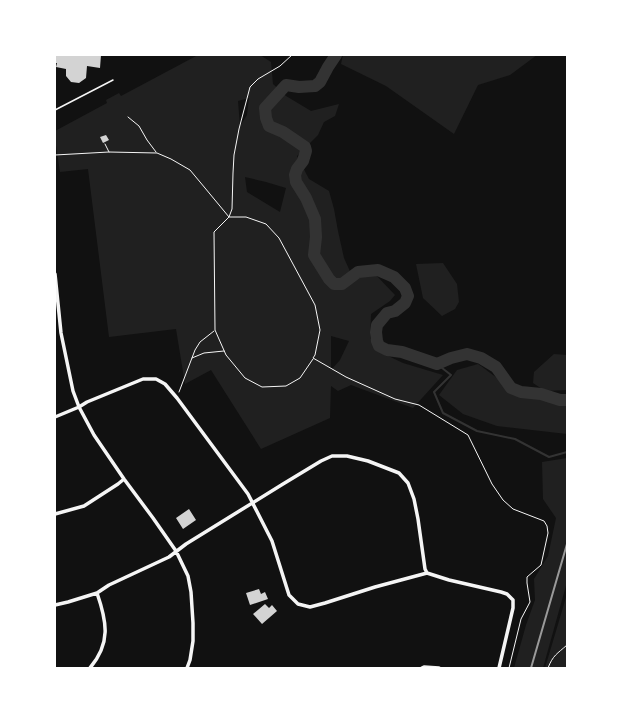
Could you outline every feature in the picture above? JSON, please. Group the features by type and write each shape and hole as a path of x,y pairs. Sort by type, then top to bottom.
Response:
{"street":[{"path":"55,274 61,333 73,390 79,407 94,435 176,551 188,576 191,592 193,641 187,668"},
{"path":"55,334 61,333"},
{"path":"55,417 143,379 156,379 165,384 248,494 272,541 289,595 298,604 310,606 325,603 427,573 501,592 507,594 513,600 513,608 499,668"},
{"path":"55,604 68,602 98,593 109,585 169,557 176,551 253,503 321,461 332,456 347,456 368,461 399,474 408,483 414,499 425,569 427,573"},
{"path":"55,514 84,506 124,479"},
{"path":"90,668 97,660 102,650 105,637 106,623 98,593"},
{"path":"422,668 439,668"}],"lane":[{"path":"55,110 113,80"}],"path":[{"path":"229,217 246,217 266,224 278,238 315,305 320,330 315,355 300,378 286,386 262,388 245,378 226,355 214,330 214,232 229,217 232,209 234,155 250,87 258,79 280,66 292,55"},
{"path":"128,117 139,126 157,153"},
{"path":"106,144 109,152"},
{"path":"55,155 109,152 157,153 190,170 229,217"},
{"path":"177,398 195,350 200,342 214,330"},
{"path":"192,358 204,353 224,351"},
{"path":"313,358 346,377 395,399 420,405 468,436 492,484 503,500 513,509 544,521 548,526 548,533 541,565 527,577 530,602 522,619 509,668"},
{"path":"548,668 550,661 554,656 567,645"}],"shaded area":[{"path":"198,55 260,55 271,62 273,84 286,96 311,111 339,104 335,116 324,122 318,135 297,156 309,179 329,191 344,258 353,278 374,273 395,295 390,301 371,314 370,338 382,353 403,363 443,375 413,408 351,385 338,391 331,386 330,418 261,449 211,370 185,384 176,329 109,337 88,169 60,172 55,131 107,103 106,100 119,93 121,96","holes":["249,98 247,115 240,126 238,101","245,177 286,188 280,212 247,192","331,336 349,341 340,360 331,370"]},
{"path":"343,55 537,55 510,75 478,85 454,134 386,86 341,64"},
{"path":"443,263 457,284 459,302 455,309 442,316 423,298 416,264"},
{"path":"554,354 567,355 567,390 545,391 533,383 534,372"},
{"path":"478,364 517,391 539,397 567,400 567,434 497,426 463,414 439,395 457,370"},
{"path":"567,458 567,582 543,668 514,668 526,625 535,600 534,579 548,556 556,518 543,499 542,462"},
{"path":"567,594 567,668 545,668"}],"building":[{"path":"55,55 101,55 100,68 87,66 86,78 79,83 71,82 66,76 66,69 56,67 57,63 55,63"},
{"path":"106,135 109,140 103,143 100,137"},
{"path":"189,509 196,520 183,529 176,518"},
{"path":"259,589 261,594 265,592 268,599 250,605 246,593"},
{"path":"265,604 269,608 272,605 277,611 262,624 253,614"}],"waterway":[{"path":"336,55 320,82 315,86 299,87 286,85 265,108 269,126 283,132 305,147 306,151 303,161 297,169 295,175 296,182 306,198 315,219 316,237 314,255 329,279 334,284 342,284 358,272 378,270 394,277 405,288 408,296 405,303 395,311 387,313 377,325 376,332 379,346 387,350 402,352 437,364 451,358 467,354 481,358 496,367 511,388 521,392 541,394 560,400 567,400"},
{"path":"437,364 451,375 434,392 443,413 477,431 515,439 549,457 567,452"}],"railway":[{"path":"531,668 567,544"}]}
